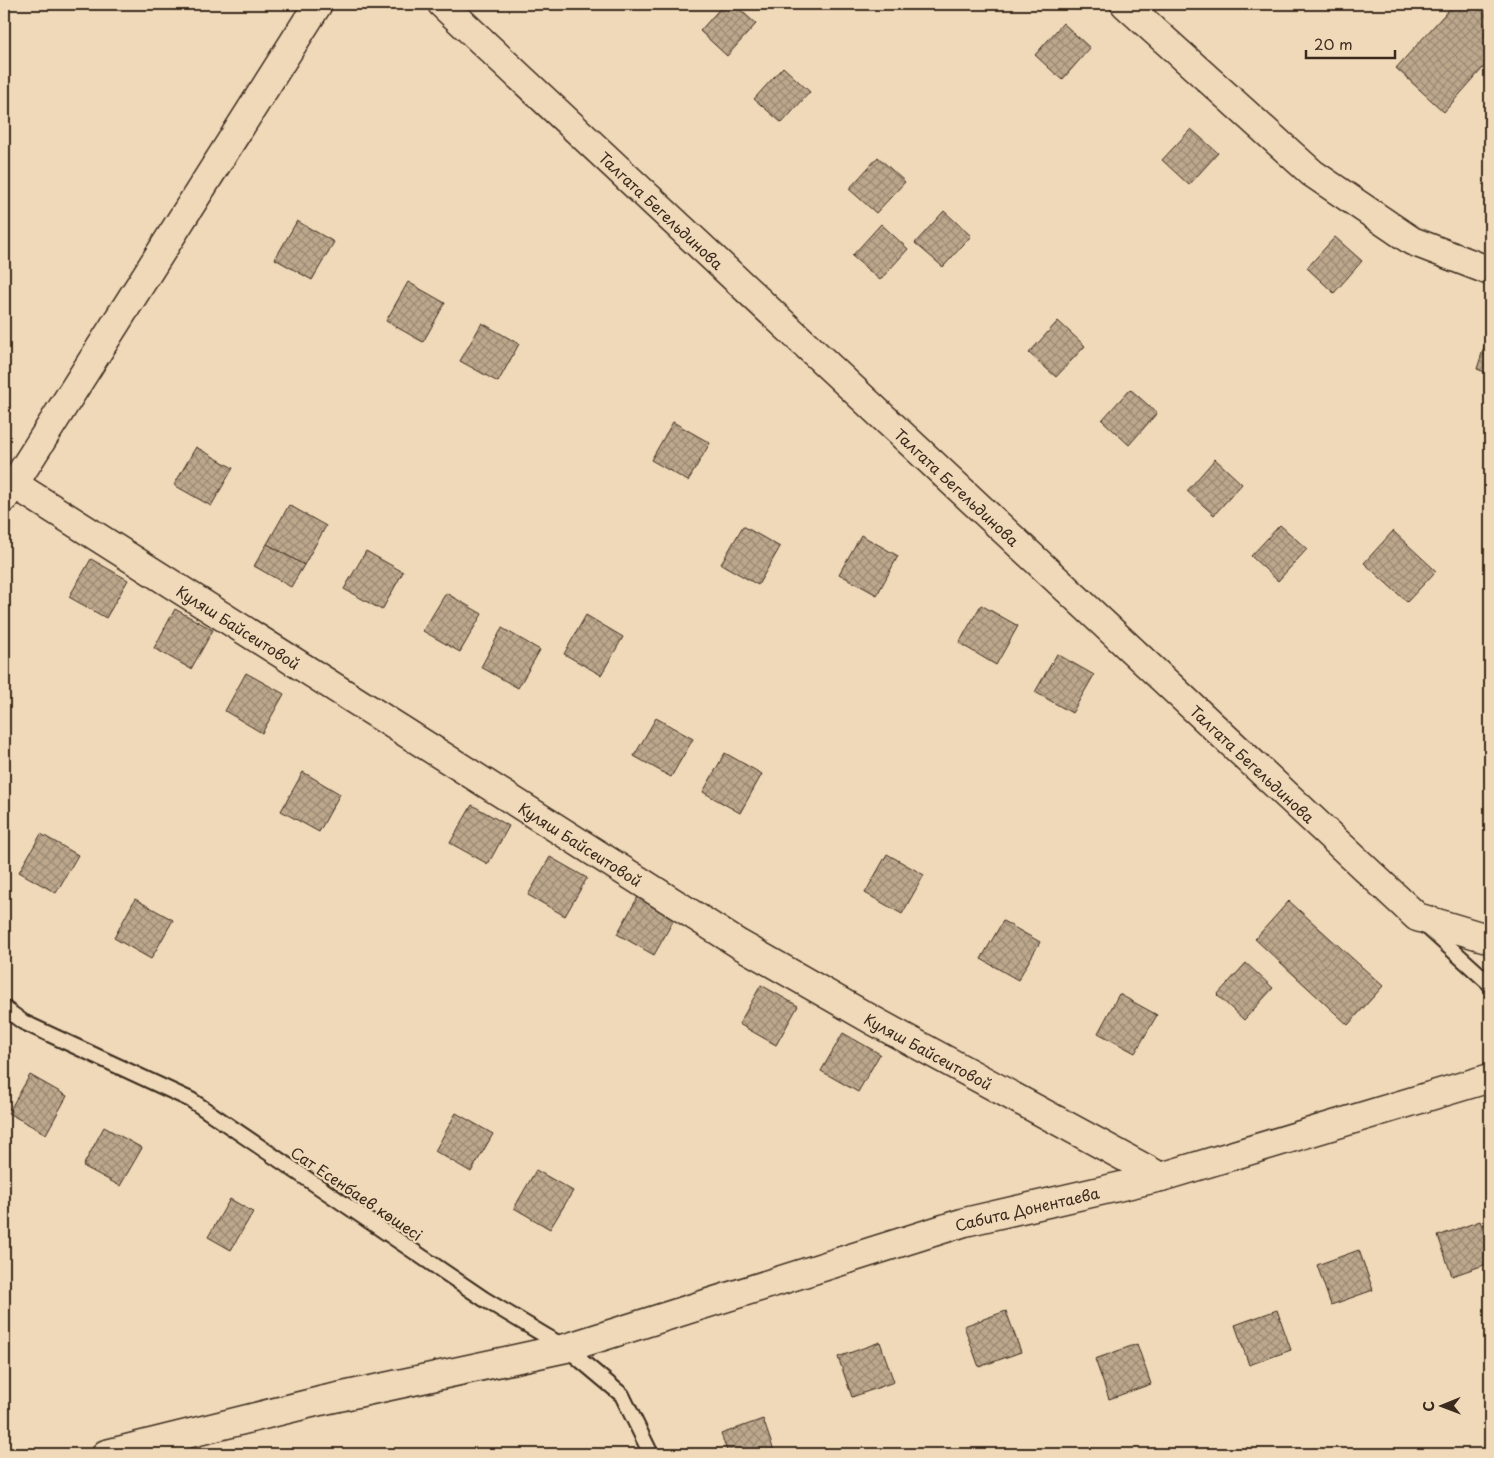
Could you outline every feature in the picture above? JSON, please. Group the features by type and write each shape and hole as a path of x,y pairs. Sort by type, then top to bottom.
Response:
{"street":[{"path":"9,491 318,4"},
{"name":"Талгата Бегельдинова","path":"442,4 1417,917 1490,939"},
{"path":"1125,4 1312,173 1412,241 1490,271"},
{"name":"Куляш Байсеитовой","path":"9,491 739,944 874,1022 1162,1177"},
{"name":"Сабита Донентаева","path":"106,1454 320,1401 566,1348 965,1222 1162,1177 1490,1078"}],"lane":[{"path":"1417,917 1490,984"},
{"name":"Сат Есенбаев көшесі","path":"4,1008 23,1022 191,1100 484,1299 566,1348 622,1395 651,1454"}],"building":[{"path":"724,4 734,4 756,24 727,56 700,31"},
{"path":"1454,4 1490,4 1490,60 1444,112 1396,68"},
{"path":"1063,23 1090,48 1062,80 1035,55"},
{"path":"783,67 810,92 782,123 754,99"},
{"path":"1191,129 1218,153 1189,185 1162,160"},
{"path":"878,157 905,182 876,213 849,189"},
{"path":"944,211 971,236 943,267 915,243"},
{"path":"297,221 334,242 312,280 275,259"},
{"path":"881,224 908,249 880,280 852,256"},
{"path":"1335,237 1362,261 1334,293 1307,268"},
{"path":"408,282 445,303 423,342 386,321"},
{"path":"1058,321 1085,346 1056,377 1029,353"},
{"path":"482,323 519,344 498,382 460,361"},
{"path":"1490,328 1490,374 1477,369"},
{"path":"1130,389 1157,413 1129,445 1102,420"},
{"path":"673,422 710,443 688,481 651,460"},
{"path":"196,447 233,468 211,506 174,485"},
{"path":"1215,459 1242,484 1214,515 1187,491"},
{"path":"289,505 326,526 304,565 267,544"},
{"path":"1280,525 1307,549 1278,581 1251,556"},
{"path":"743,526 780,547 758,585 721,564"},
{"path":"1393,531 1436,571 1407,602 1364,563"},
{"path":"861,535 898,556 877,595 839,574"},
{"path":"267,544 304,565 291,587 254,566"},
{"path":"366,551 403,572 382,610 344,589"},
{"path":"91,559 128,580 106,618 69,597"},
{"path":"446,593 482,614 460,652 423,631"},
{"path":"981,605 1018,626 996,665 959,643"},
{"path":"175,609 213,630 191,669 154,648"},
{"path":"586,615 623,637 601,675 564,654"},
{"path":"502,628 540,650 518,688 481,667"},
{"path":"1057,654 1094,675 1072,713 1035,692"},
{"path":"246,673 284,694 262,733 225,711"},
{"path":"656,718 693,739 671,777 634,756"},
{"path":"725,753 762,774 740,813 703,792"},
{"path":"303,772 340,794 319,832 281,811"},
{"path":"472,805 509,826 488,864 450,843"},
{"path":"41,834 78,855 56,893 19,872"},
{"path":"887,854 924,875 902,914 865,893"},
{"path":"550,857 587,878 565,916 528,895"},
{"path":"639,895 676,916 654,955 617,934"},
{"path":"135,899 173,920 151,959 114,938"},
{"path":"1289,901 1383,986 1348,1025 1255,939"},
{"path":"1003,921 1040,942 1018,980 981,959"},
{"path":"1246,963 1273,988 1244,1020 1217,995"},
{"path":"761,985 798,1006 776,1045 739,1024"},
{"path":"1119,994 1157,1015 1135,1053 1098,1033"},
{"path":"843,1033 880,1054 858,1092 821,1071"},
{"path":"30,1075 67,1096 46,1134 8,1113"},
{"path":"456,1113 493,1134 471,1172 435,1151"},
{"path":"104,1127 142,1148 120,1186 83,1166"},
{"path":"536,1170 573,1191 550,1229 514,1208"},
{"path":"230,1199 253,1212 231,1250 208,1237"},
{"path":"1480,1221 1490,1250 1490,1263 1452,1276 1438,1236"},
{"path":"1359,1250 1373,1290 1331,1305 1317,1265"},
{"path":"1277,1310 1291,1350 1249,1365 1235,1325"},
{"path":"1006,1311 1021,1352 979,1367 964,1326"},
{"path":"880,1342 894,1382 852,1397 838,1357"},
{"path":"1137,1344 1151,1384 1109,1399 1095,1359"},
{"path":"763,1419 775,1454 728,1454 721,1434"}]}
